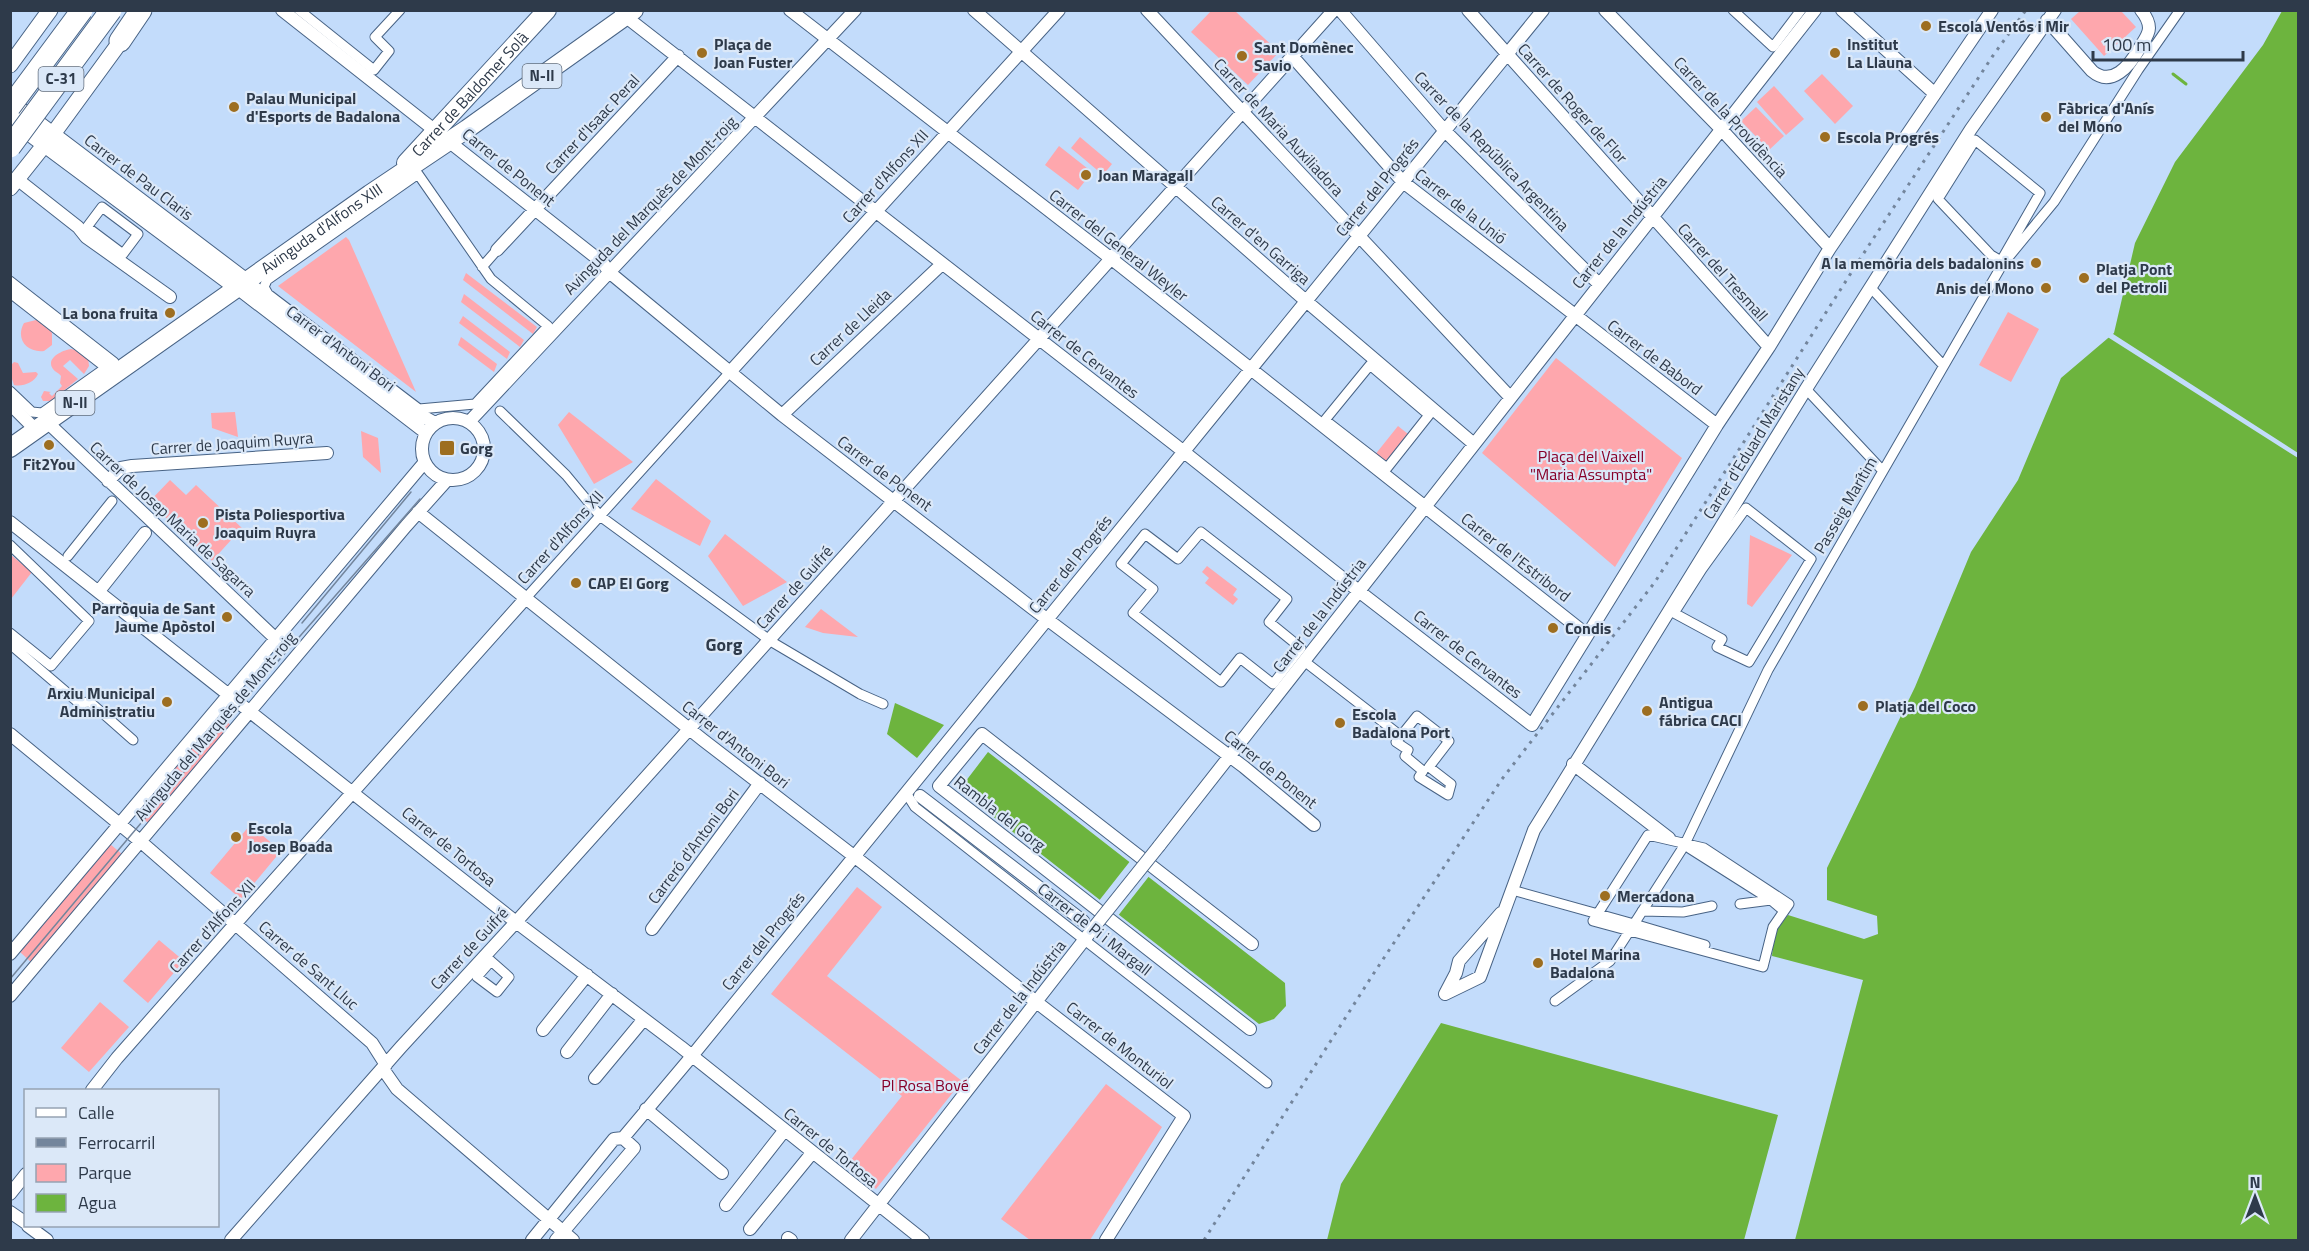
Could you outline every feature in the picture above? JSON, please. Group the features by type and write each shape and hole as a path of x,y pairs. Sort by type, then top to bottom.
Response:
{"highway":[{"name":"C-31","path":"10,107 82,10"},
{"name":"C-31","path":"10,147 111,10"},
{"path":"120,42 142,10"}],"main road":[{"name":"Carrer de Baldomer Solà","path":"444,132 547,10"},
{"name":"Avinguda d'Alfons XIII","path":"10,448 111,371 242,285 394,178 444,132 626,12"}],"street":[{"path":"10,65 50,10"},
{"name":"Carrer de Ponent","path":"282,10 444,132 782,414 1047,618 1230,755 1314,825"},
{"path":"299,10 374,70 389,51 375,37 400,10"},
{"name":"Carrer del General Weyler","path":"790,10 1426,506"},
{"name":"Avinguda del Marquès de Mont-roig","path":"469,423 609,272 757,118 855,10"},
{"name":"Carrer d'en Garriga","path":"974,10 1306,301 1474,444"},
{"name":"Carrer d'Alfons XII","path":"93,1089 117,1058 525,599 1059,10"},
{"name":"Carrer de Maria Auxiliadora","path":"1147,10 1510,397"},
{"name":"Carrer de Guifré","path":"231,1240 1334,10"},
{"name":"Carrer de la República Argentina","path":"1340,10 1445,131 1599,284"},
{"name":"Carrer de Roger de Flor","path":"1468,10 1652,218"},
{"name":"Carrer del Progrés","path":"532,1240 614,1139 623,1138 692,1056 854,855 914,792 978,704 1047,618 1543,10"},
{"name":"Carrer de la Providència","path":"1605,10 1722,130 1830,248"},
{"path":"1733,10 1773,47 1801,10"},
{"name":"Carrer de la Indústria","path":"851,1240 879,1207 1035,1001 1815,10"},
{"path":"1842,10 1935,94"},
{"path":"1586,634 1619,586 1717,425 1769,347 1830,248 1992,10"},
{"path":"2051,15 2092,71 2107,77 2126,69 2146,37 2148,23 2141,10"},
{"name":"Passeig Marítim","path":"1555,1001 1610,961 1632,927 1768,670 2001,265 2054,202 2138,70 2180,10"},
{"name":"Carrer de Cervantes","path":"626,12 875,212 1532,725 1586,634"},
{"name":"Carrer d'Eduard Maristany","path":"1482,969 1534,830 1573,764 1971,129 2051,15"},
{"path":"120,42 14,184 78,227 86,237 170,297"},
{"name":"Carrer d'Isaac Peral","path":"482,267 678,56"},
{"name":"Carrer de la Unió","path":"1292,56 1403,182 1574,315"},
{"name":"Carrer de Pau Claris","path":"10,102 49,139 242,285"},
{"name":"Carrer de Pau Claris","path":"10,119 49,139"},
{"path":"1974,140 2040,193 2001,261 1991,255 1938,199 1974,140"},
{"path":"418,174 482,267 491,279 548,326 483,396 470,405 419,409 268,294 264,287 267,280 418,174"},
{"path":"102,207 138,234 123,254 87,227 102,207"},
{"name":"Carrer del Tresmall","path":"1652,218 1769,347"},
{"name":"Carrer de Lleida","path":"782,414 942,264"},
{"path":"10,281 114,362 111,371 42,413 32,412 10,391"},
{"name":"Carrer d'Antoni Bori","path":"242,285 412,410 430,428"},
{"path":"1870,288 1943,365"},
{"path":"10,291 111,371"},
{"name":"Carrer de Babord","path":"1574,315 1717,425"},
{"path":"1370,365 1429,415 1387,468 1325,420 1370,365"},
{"path":"1806,389 1882,470"},
{"name":"Carrer de Josep Maria de Sagarra","path":"10,404 41,426 108,481 276,639"},
{"path":"500,411 566,475 600,516 769,639 860,694 883,704"},
{"path":"451,418 469,423 482,437 484,452 478,467 468,477 447,480 432,474 424,463 421,448 430,428 451,418"},
{"name":"Carrer de Joaquim Ruyra","path":"108,481 121,468 132,466 327,453"},
{"name":"Avinguda del Marquès de Mont-roig","path":"10,954 424,463"},
{"name":"Avinguda del Marquès de Mont-roig","path":"10,996 447,480"},
{"path":"65,559 113,499"},
{"name":"Carrer de l'Estribord","path":"1426,506 1586,634"},
{"path":"1746,508 1811,559 1749,662 1718,646 1722,639 1674,613 1746,508"},
{"name":"Carrer d'Antoni Bori","path":"418,512 525,599 854,855 1035,1001"},
{"name":"Carrer de Tortosa","path":"10,522 65,559 99,591 250,711 516,922 644,1018 923,1240"},
{"path":"99,591 147,530"},
{"path":"1201,532 1287,599 1269,622 1301,648 1273,684 1240,658 1221,682 1133,613 1153,589 1121,564 1145,534 1178,560 1201,532"},
{"path":"10,545 89,621 51,666 10,633"},
{"path":"10,644 79,703 90,702 132,740"},
{"path":"1304,661 1401,736"},
{"path":"1417,716 1449,741 1429,767 1451,784 1448,795 1419,777 1423,771 1405,756 1408,750 1396,742 1401,736 1417,716"},
{"name":"Carrer de Sant Lluc","path":"10,734 140,841 372,1043 398,1089 549,1219 560,1236 573,1240"},
{"name":"Rambla del Gorg","path":"1250,1029 939,786 982,734 1252,944"},
{"path":"1573,764 1678,842 1771,900 1784,911"},
{"name":"Carreró d'Antoni Bori","path":"652,929 760,783"},
{"path":"914,792 1083,921"},
{"name":"Carrer de Pi i Margall","path":"914,792 915,807 1267,1083"},
{"path":"1512,891 1597,914 1762,967 1773,927 1789,904 1704,848 1648,835 1597,914"},
{"path":"1740,904 1771,900"},
{"path":"1642,911 1683,912 1712,906"},
{"name":"Carrer d'Eduard Maristany","path":"1463,956 1506,908"},
{"path":"1632,927 1756,961"},
{"path":"1463,956 1476,957 1481,962 1482,969 1480,977 1473,982 1445,994 1463,956"},
{"path":"1456,973 1463,981 1473,982"},
{"path":"543,1030 586,975"},
{"path":"567,1052 612,994"},
{"name":"Carrer de Monturiol","path":"1035,1001 1184,1116 1106,1240"},
{"path":"595,1078 644,1018"},
{"path":"646,1109 722,1173"},
{"path":"726,1205 784,1131"},
{"path":"560,1236 634,1148 623,1138"},
{"path":"750,1229 812,1153"},
{"path":"10,1194 24,1176"},
{"path":"10,1212 24,1222"},
{"path":"31,1227 47,1240"}],"green space":[{"path":"1211,11 1235,11 1279,52 1248,85 1191,32"},
{"path":"2080,11 2121,11 2136,27 2104,56 2071,19"},
{"path":"1822,74 1853,106 1835,124 1804,91"},
{"path":"1774,86 1804,119 1786,135 1757,102"},
{"path":"1756,107 1784,136 1769,150 1741,121"},
{"path":"1080,137 1112,164 1103,175 1071,148"},
{"path":"1059,146 1092,172 1078,190 1045,165"},
{"path":"346,237 349,240 416,392 278,286"},
{"path":"466,273 537,327 533,334 463,280"},
{"path":"464,294 524,340 520,347 461,302"},
{"path":"2008,312 2039,329 2011,382 1979,365"},
{"path":"463,316 510,352 507,359 459,323"},
{"path":"42,321 52,333 52,345 44,351 32,350 24,344 22,339 24,323"},
{"path":"461,337 497,364 494,372 458,345"},
{"path":"71,349 80,351 88,357 89,366 84,374 70,360 63,366 78,379 51,401 43,401 41,397 44,391 51,392 49,393 52,396 62,386 61,376 54,370 51,361 60,353"},
{"name":"Plaça del Vaixell \"Maria Assumpta\"","path":"1556,358 1682,458 1615,567 1482,453"},
{"path":"14,362 18,363 23,373 36,372 38,374 34,380 28,384 14,385 10,366"},
{"path":"235,412 238,437 212,428 211,413"},
{"path":"569,412 633,462 594,484 558,425"},
{"path":"1398,426 1408,434 1385,464 1374,456"},
{"path":"361,431 378,438 381,473 363,457"},
{"path":"656,479 711,521 700,546 631,509"},
{"name":"Pista Poliesportiva Joaquim Ruyra","path":"170,480 186,495 196,485 242,528 212,561 149,502"},
{"path":"725,534 787,582 743,606 708,556"},
{"path":"1750,535 1792,555 1752,607 1747,604"},
{"path":"11,555 32,572 11,599"},
{"path":"1207,566 1237,589 1233,595 1238,599 1233,605 1205,583 1209,578 1202,572"},
{"path":"821,609 858,637 823,633 805,627"},
{"path":"219,715 232,726 149,824 137,813"},
{"path":"250,825 281,851 241,899 210,873"},
{"path":"110,844 123,855 32,963 20,952"},
{"name":"Pl Rosa Bové","path":"857,887 882,907 827,976 962,1081 876,1189 846,1166 902,1096 771,994"},
{"path":"159,940 184,961 148,1003 123,981"},
{"path":"100,1002 129,1027 89,1072 61,1048"},
{"path":"1106,1084 1162,1127 1090,1240 1030,1240 1001,1219"}],"water":[{"path":"2282,11 2298,11 2298,1240 1795,1240 1863,980 1772,956 1774,933 1788,915 1864,939 1878,934 1877,916 1827,900 1827,868 1915,687 1971,552 2018,480 2061,378 2114,333 2135,243 2175,162 2263,45"},
{"path":"895,703 944,725 917,758 887,734"},
{"path":"988,752 1285,983 1286,1006 1274,1019 1259,1024 959,790"},
{"path":"1441,1023 1778,1115 1744,1240 1327,1240 1341,1184"}],"pier":[{"path":"2110,332 2298,453 2298,458 2106,336"},
{"path":"1131,860 1150,875 1117,917 1098,902"}],"waterway":[{"path":"2173,74 2186,84"}],"tram line":[{"path":"302,623 411,492"},
{"path":"10,979 252,691 420,499"}],"railway":[{"path":"1204,1240 1372,976 1502,779 1655,582 1858,262 1992,57 2026,10"}],"place":[{"name":"Escola Ventós i Mir","path":"1926,26"},
{"name":"Plaça de Joan Fuster","path":"702,53"},
{"name":"Institut La Llauna","path":"1835,53"},
{"name":"Sant Domènec Savio","path":"1242,56"},
{"name":"Palau Municipal d'Esports de Badalona","path":"234,107"},
{"name":"Fàbrica d'Anís del Mono","path":"2046,117"},
{"name":"Escola Progrés","path":"1825,137"},
{"name":"Joan Maragall","path":"1086,175"},
{"name":"A la memòria dels badalonins","path":"2036,263"},
{"name":"Platja Pont del Petroli","path":"2084,278"},
{"name":"Anis del Mono","path":"2046,288"},
{"name":"La bona fruita","path":"170,313"},
{"name":"Fit2You","path":"49,445"},
{"name":"Gorg","path":"447,448"},
{"name":"Pista Poliesportiva Joaquim Ruyra","path":"203,523"},
{"name":"CAP El Gorg","path":"576,583"},
{"name":"Parròquia de Sant Jaume Apòstol","path":"227,617"},
{"name":"Condis","path":"1553,628"},
{"name":"Arxiu Municipal Administratiu","path":"167,702"},
{"name":"Platja del Coco","path":"1863,706"},
{"name":"Antigua fábrica CACI","path":"1647,711"},
{"name":"Escola Badalona Port","path":"1340,723"},
{"name":"Escola Josep Boada","path":"236,837"},
{"name":"Mercadona","path":"1605,896"},
{"name":"Hotel Marina Badalona","path":"1538,963"}],"district":[{"name":"Gorg","path":"724,645"}]}
